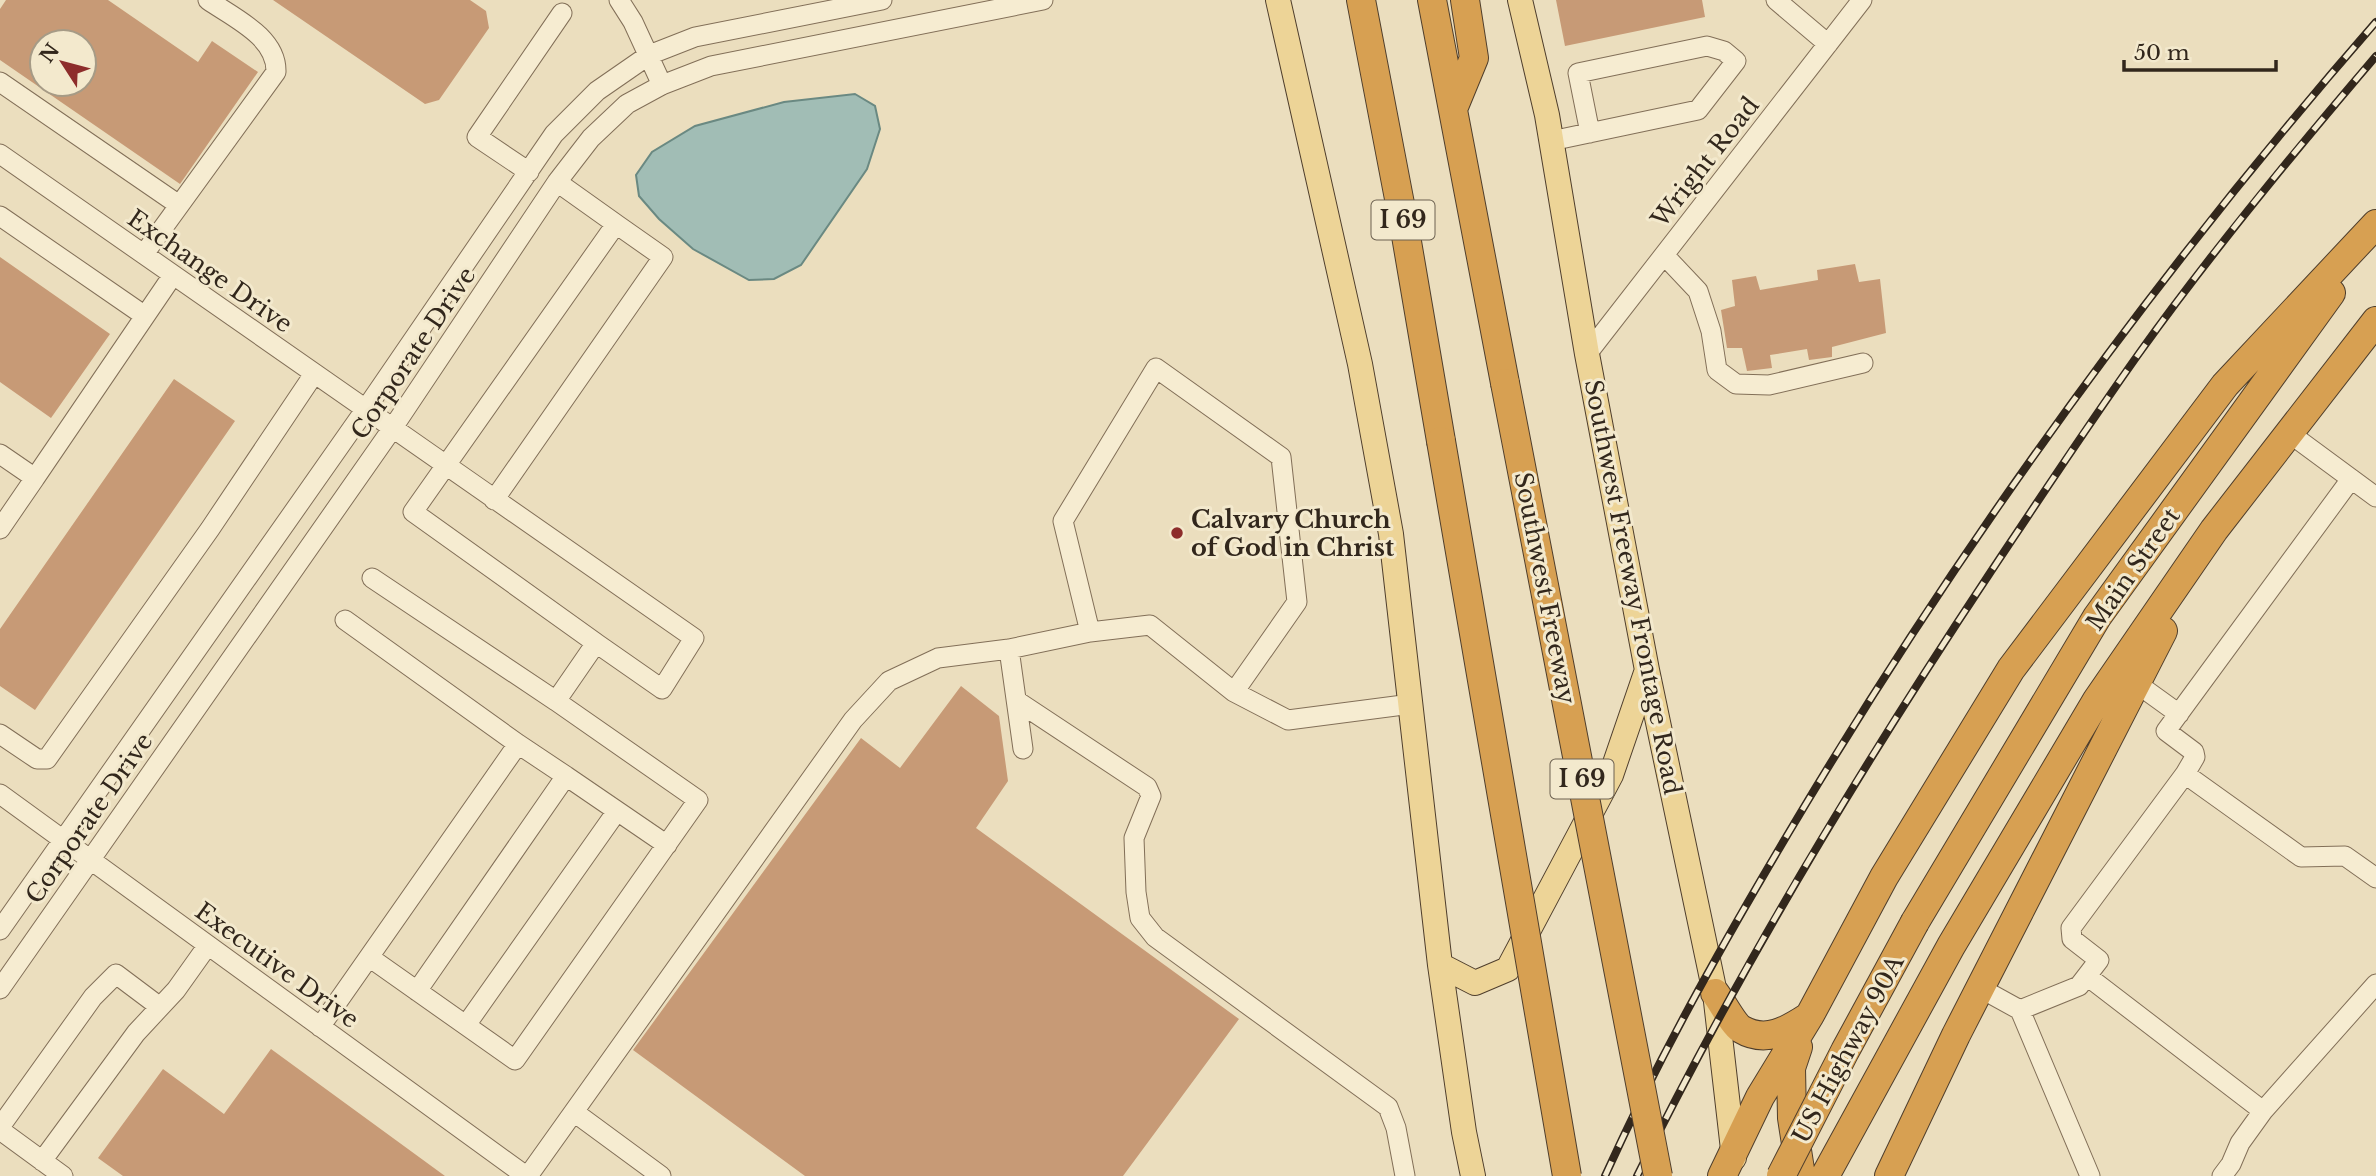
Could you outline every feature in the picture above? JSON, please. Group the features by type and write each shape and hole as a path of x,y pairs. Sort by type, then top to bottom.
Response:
{"highway":[{"name":"I 69","path":"1361,0 1405,230 1567,1176"},
{"name":"Southwest Freeway","path":"1433,0 1658,1176"},
{"path":"1453,108 1474,58 1465,0"},
{"path":"1731,1168 1760,1097 1810,1015 1884,877 2011,669 2225,385 2376,224"},
{"name":"Main Street","path":"1915,922 2097,617 2376,232"},
{"name":"Main Street","path":"1951,946 2097,700 2214,530 2376,321"},
{"path":"1889,1176 1980,988 2214,530"},
{"name":"US Highway 90A","path":"1781,1176 1915,922"},
{"name":"US Highway 90A","path":"1825,1176 1951,946"},
{"path":"1716,993 1740,1029 1763,1035 1783,1033 1810,1015"},
{"path":"1801,1176 1792,1118 1791,1068 1810,1015"}],"main road":[{"path":"1278,0 1360,364 1391,534 1440,965 1473,1176"},
{"name":"Southwest Freeway Frontage Road","path":"1520,0 1547,115 1587,354 1647,670 1716,993 1731,1168"},
{"path":"1440,965 1475,983 1508,969 1611,775 1647,670"}],"street":[{"path":"144,254 276,72 276,60 270,47 208,0"},
{"path":"619,0 662,85"},
{"name":"Corporate Drive","path":"0,930 365,410 554,134 597,91 649,55 695,37 882,0"},
{"name":"Corporate Drive","path":"0,989 393,429 557,182 591,138 627,104 662,85 711,66 1043,0"},
{"name":"Wright Road","path":"1587,354 1862,0"},
{"path":"1782,2 1828,44"},
{"path":"529,172 477,137 562,12"},
{"path":"1551,141 1590,133 1698,110 1737,61 1724,51 1707,46 1578,73 1590,133"},
{"path":"0,82 179,205"},
{"name":"Exchange Drive","path":"0,154 694,638 662,689 596,643"},
{"path":"494,500 663,257 557,182"},
{"path":"0,216 145,316"},
{"path":"556,701 596,643 413,512 616,224"},
{"path":"1664,255 1698,291 1711,331 1717,370 1736,384 1769,385 1863,363"},
{"path":"0,529 173,275"},
{"path":"1090,632 1063,520 1156,368 1281,457 1297,601 1234,692"},
{"path":"0,734 37,759 47,759 209,529 314,373"},
{"path":"2289,433 2376,497"},
{"path":"0,454 35,478"},
{"path":"2020,1010 2079,986 2099,960 2071,939 2071,928 2195,757 2194,752 2166,731 2351,478"},
{"path":"369,957 516,1060 698,800 372,578"},
{"path":"345,620 518,744 667,845"},
{"path":"527,1176 853,720 889,681 938,658 1009,649 1090,632 1150,625 1234,692 1288,720 1411,704"},
{"path":"1009,649 1023,749"},
{"path":"2136,683 2179,714"},
{"path":"1017,701 1147,788 1151,796 1134,838 1140,918 1155,937 1388,1107 1396,1128 1405,1176"},
{"path":"320,1027 518,744"},
{"path":"2185,774 2301,857 2345,856 2376,878"},
{"path":"417,991 566,776"},
{"name":"Executive Drive","path":"0,794 527,1176"},
{"path":"466,1025 617,811"},
{"path":"42,1161 136,1033 176,990 208,945"},
{"path":"63,1176 0,1128 93,997 116,974 160,1007"},
{"path":"2087,976 2263,1111"},
{"path":"2222,1176 2231,1164 2240,1143 2263,1111 2376,984"},
{"path":"1980,988 2020,1010 2090,1176"},
{"path":"574,1112 661,1176"}],"water":[{"path":"855,94 875,106 880,129 867,169 801,265 774,279 749,280 693,249 659,219 639,196 636,175 652,152 695,126 784,102"}],"building":[{"path":"6,0 108,0 198,62 212,41 258,72 180,184 55,98 98,98 98,28 28,28 28,79 0,60 0,9"},
{"path":"273,0 470,0 486,11 489,28 439,100 425,104"},
{"path":"1556,0 1702,0 1705,17 1565,46"},
{"path":"0,257 110,334 51,418 0,382"},
{"path":"1855,264 1859,282 1880,279 1886,333 1832,347 1832,357 1809,360 1807,349 1770,355 1772,368 1747,371 1742,348 1727,348 1721,310 1735,306 1732,280 1756,276 1760,290 1818,280 1817,270"},
{"path":"174,379 235,421 35,710 0,686 0,629"},
{"path":"961,686 999,716 1008,781 976,828 1239,1019 1123,1176 805,1176 633,1050 861,738 900,768"},
{"path":"271,1049 445,1176 123,1176 98,1158 163,1069 224,1114"}],"railway":[{"path":"1605,1176 1674,1035 1751,897 1868,703 1934,601 2002,501 2145,304 2297,114 2376,22"},
{"path":"1637,1176 1717,1021 1803,870 1988,576 2101,407 2196,276 2376,56"}],"place":[{"name":"Calvary Church of God in Christ","path":"1177,533"}]}
